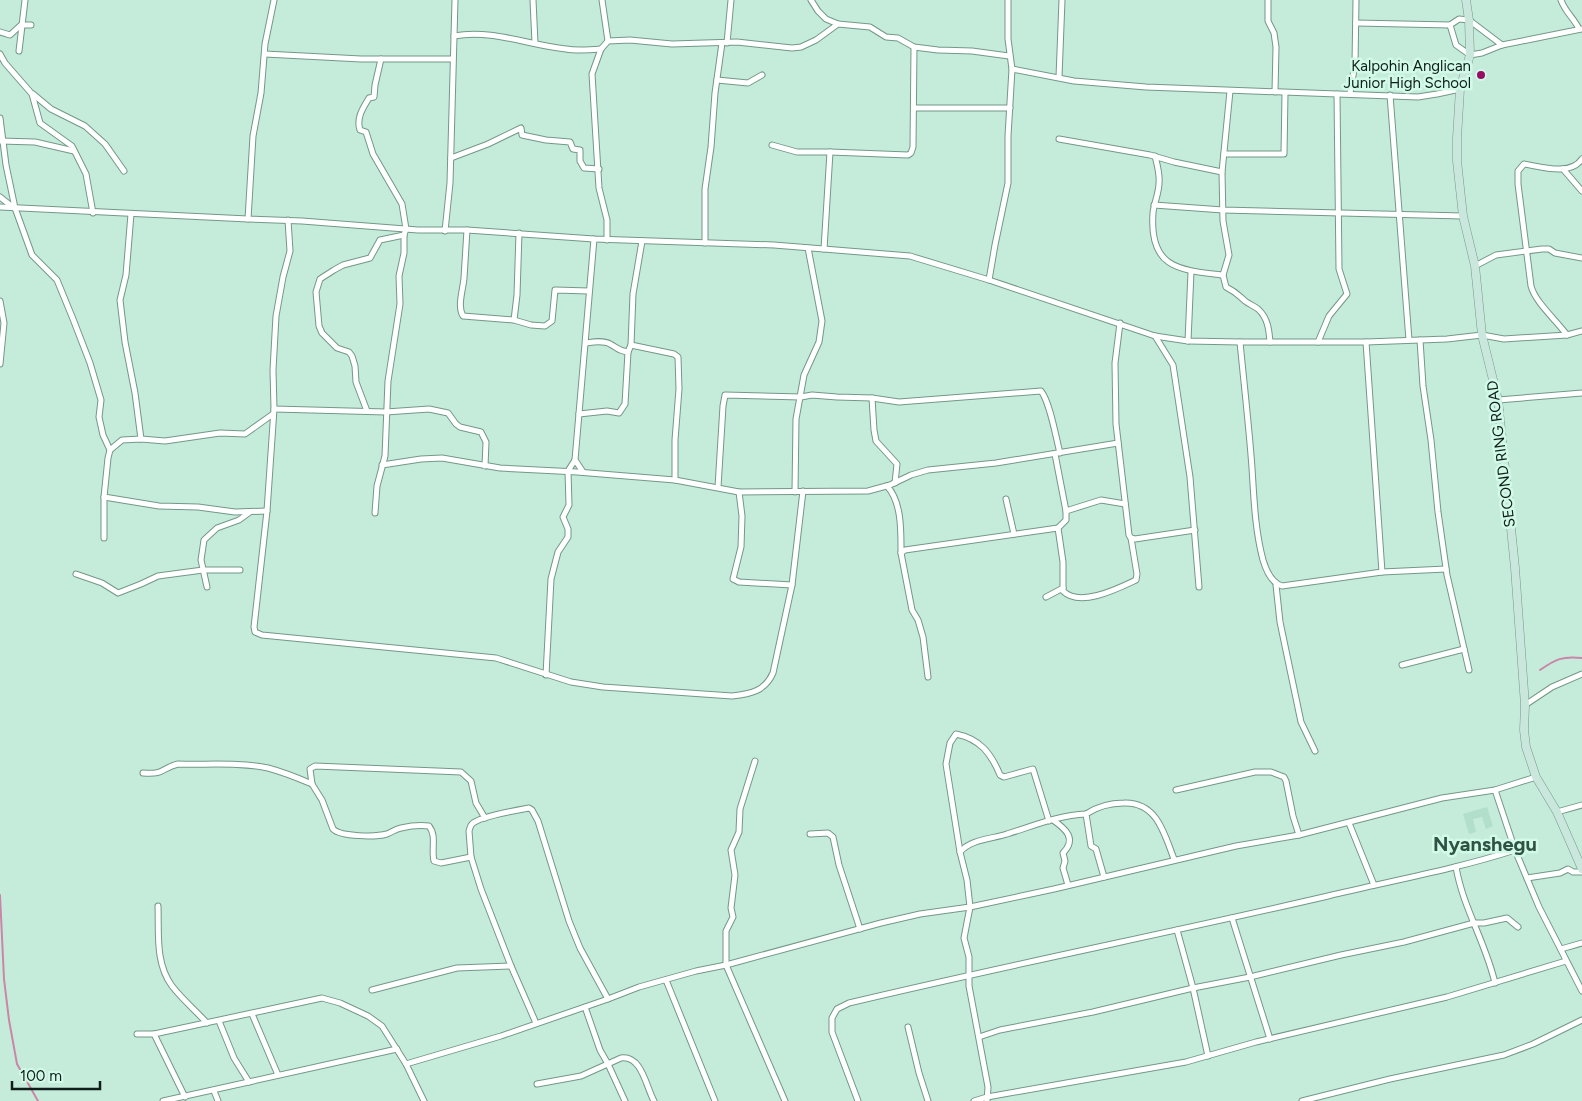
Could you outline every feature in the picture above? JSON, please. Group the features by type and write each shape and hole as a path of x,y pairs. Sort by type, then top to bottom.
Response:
{"street":[{"path":"19,51 25,0"},
{"path":"248,219 253,136 261,92 264,54 274,0"},
{"path":"444,231 451,158 452,59 455,0"},
{"path":"533,0 534,43"},
{"path":"602,0 608,41"},
{"path":"705,243 705,189 717,80 725,43 731,0"},
{"path":"811,0 822,15 838,24 870,27 886,37 898,38 914,47 938,50 972,50 1009,56"},
{"path":"989,280 1008,183 1012,70 1008,40 1008,0"},
{"path":"1059,77 1062,0"},
{"path":"1268,0 1268,21 1274,33 1276,47 1275,92"},
{"path":"1350,93 1355,64 1356,0"},
{"name":"SECOND RING ROAD","path":"1466,0 1469,20 1470,55 1460,89 1457,161 1463,216 1475,266 1482,334 1498,400 1514,568 1525,705 1524,730 1526,746 1536,777 1557,812 1582,870"},
{"path":"1450,25 1456,45 1470,55 1482,53 1502,45 1580,29 1564,9 1561,0"},
{"path":"1356,23 1450,25 1459,19 1469,20 1502,45"},
{"path":"1576,22 1582,21"},
{"path":"607,240 608,227 600,188 592,74 601,49 608,41 630,40 672,44 737,42 792,48 801,47 816,40 838,24"},
{"path":"0,32 10,35 21,25 31,25"},
{"path":"454,36 470,33 565,49 601,49"},
{"path":"772,145 797,152 908,155 912,153 914,47"},
{"path":"0,54 32,94 51,109 84,126 105,144 124,171"},
{"path":"264,54 332,58 452,59"},
{"path":"375,513 377,486 387,442 388,381 400,304 399,276 404,252 405,232 404,212 398,196 373,154 366,132 360,130 358,124 358,119 369,98 374,98 374,85 381,58"},
{"path":"1012,70 1101,84 1230,91 1350,93 1418,97 1460,89"},
{"path":"717,80 748,83 762,75"},
{"path":"1230,91 1222,172 1222,210 1229,255 1223,276 1226,287 1238,293 1245,301 1258,309 1265,318 1269,327 1270,342"},
{"path":"1224,154 1282,156 1284,154 1285,93"},
{"path":"32,94 40,123 72,146 86,174 93,213"},
{"path":"1318,342 1329,316 1347,294 1339,269 1338,94"},
{"path":"1390,95 1409,340"},
{"path":"914,108 1010,108"},
{"path":"0,118 1,141 15,208 32,255 57,280 74,319 101,400 99,417 103,435 110,450 104,497 104,538"},
{"path":"451,158 488,144 521,128 522,135 570,142 573,149 580,150 580,161 584,168 599,169"},
{"path":"1059,139 1156,156 1222,172"},
{"path":"1,141 35,142 74,151"},
{"path":"824,249 830,152"},
{"path":"1156,156 1159,183 1154,205 1152,238 1156,248 1168,264 1191,272 1223,276"},
{"path":"1567,335 1532,292 1518,171 1524,164 1563,169 1575,167 1582,159"},
{"path":"1563,169 1582,190"},
{"path":"0,197 15,208"},
{"path":"1154,205 1222,210 1399,216 1463,216"},
{"path":"0,207 93,213 288,220 405,232 467,230 607,240 774,245 910,256 989,280 1155,336 1188,341 1366,342 1447,339 1482,334 1504,339 1567,335 1582,331"},
{"path":"131,214 126,275 120,300 140,438"},
{"path":"288,220 290,252 282,277 276,316 267,511 255,632 271,636 496,658 571,682 603,687 744,695 762,689 769,684 773,673 792,586 802,491"},
{"path":"467,230 461,296 461,314 466,317 514,320 531,325 545,326 552,321 555,290 589,291"},
{"path":"367,411 356,382 352,356 349,352 337,348 322,333 319,326 317,286 320,279 343,265 370,258 380,240 405,232"},
{"path":"514,320 517,295 519,233"},
{"path":"546,675 552,578 558,552 568,537 568,529 563,517 569,505 568,471 576,460 594,239"},
{"path":"579,414 608,411 619,413 625,404 634,294 642,241"},
{"path":"795,492 796,419 802,397 804,375 819,342 822,321 808,248"},
{"path":"1475,266 1496,255 1549,249 1555,253 1582,258"},
{"path":"1188,341 1191,272"},
{"path":"0,301 4,322 0,364"},
{"path":"1058,528 1063,562 1063,588 1066,594 1082,597 1102,594 1136,580 1137,574 1131,538 1128,535 1116,424 1115,364 1120,324"},
{"path":"1155,336 1173,365 1176,378 1186,444 1199,587"},
{"path":"1420,340 1423,386 1446,569 1468,670"},
{"path":"1240,342 1254,506 1263,561 1276,584 1280,622 1300,722 1315,751"},
{"path":"1366,342 1382,572"},
{"path":"586,343 609,344 618,351 628,352"},
{"path":"631,346 678,356 679,389 675,440 675,480"},
{"path":"718,487 725,395 802,397 812,395 872,398 899,402 1041,391 1044,394 1050,413 1058,453 1066,520 1058,528 905,550 901,553"},
{"path":"1498,400 1582,395"},
{"path":"872,398 876,441 897,464 895,483"},
{"path":"110,450 122,440 140,438 165,442 220,433 245,434 273,412 386,412 429,408 448,413 460,427 481,432 486,442 485,466"},
{"path":"382,465 442,458 485,466 675,480 739,492 868,491 887,486 911,475 928,470 996,463 1118,443"},
{"path":"576,460 584,472"},
{"path":"887,486 894,493 900,523 901,553 912,610 918,620 923,637 928,677"},
{"path":"739,492 742,516 741,547 733,579 739,582 792,586"},
{"path":"104,497 159,506 198,507 235,512 267,511"},
{"path":"1006,499 1014,534"},
{"path":"1066,512 1101,500 1125,504"},
{"path":"207,587 201,560 204,540 217,528 238,520 251,512"},
{"path":"1131,538 1195,530"},
{"path":"1276,584 1282,586 1382,572 1446,569"},
{"path":"76,574 102,583 118,592 158,576 204,570 240,570"},
{"path":"1046,597 1063,588"},
{"path":"1402,665 1464,649"},
{"path":"1525,705 1552,687 1582,674"},
{"path":"987,1099 988,1087 969,986 968,957 964,938 970,906 967,880 960,852 946,764 950,743 956,734 967,736 978,743 991,756 1000,775 1004,777 1033,769 1051,820 1063,827 1068,835 1070,842 1069,848 1063,853 1065,861 1063,868 1068,886"},
{"path":"755,761 740,809 739,832 731,850 735,883 731,908 732,921 726,932 726,965 785,1101"},
{"path":"143,773 160,773 178,764 239,764 268,768 312,784"},
{"path":"471,857 440,863 434,861 432,830 429,826 399,828 386,834 370,836 342,835 337,833 333,829 322,800 312,784 310,769 315,766 461,772 471,781 476,803 485,818"},
{"path":"1176,790 1255,772 1271,772 1284,777 1286,781 1299,835"},
{"path":"406,1064 502,1036 638,988 696,971 726,965 860,929 920,914 1068,886 1236,846 1299,835 1442,798 1495,790 1536,777"},
{"path":"1495,790 1514,850 1539,907 1562,948 1566,961 1582,991"},
{"path":"960,852 964,847 982,840 1074,814 1086,814 1108,804 1132,802 1148,808 1155,817 1174,860"},
{"path":"1557,812 1582,805"},
{"path":"536,1023 481,890 471,857 470,827 473,822 485,818 528,808 532,810 538,821 569,921 580,948 608,999"},
{"path":"1086,814 1091,846 1096,849 1104,877"},
{"path":"1349,823 1374,885"},
{"path":"810,834 828,833 833,837 839,865 860,929"},
{"path":"858,1101 832,1032 832,1018 837,1009 849,1003 1456,867 1514,850"},
{"path":"1456,867 1460,888 1492,968 1495,983"},
{"path":"1527,878 1560,873 1568,868 1573,872 1582,870"},
{"path":"158,906 159,955 165,972 172,986 208,1023"},
{"path":"1232,918 1270,1039"},
{"path":"979,1037 1000,1030 1093,1012 1192,988 1250,978 1474,923 1507,918 1518,927"},
{"path":"1177,930 1208,1056"},
{"path":"1562,948 1582,943"},
{"path":"974,1101 1186,1062 1270,1039 1447,997 1566,961"},
{"path":"372,990 457,968 511,966"},
{"path":"666,980 715,1101"},
{"path":"137,1034 154,1034 322,998 340,1003 368,1016 382,1026 406,1064 424,1101"},
{"path":"585,1007 600,1050 625,1101"},
{"path":"252,1014 278,1075"},
{"path":"1302,1101 1399,1077 1504,1055 1533,1044 1582,1020"},
{"path":"219,1021 234,1058 249,1082"},
{"path":"908,1027 928,1101"},
{"path":"154,1034 185,1097"},
{"path":"163,1101 397,1049"},
{"path":"537,1084 581,1076 627,1057 639,1066 654,1101"},
{"path":"214,1091 218,1101"}],"shaded area":[{"path":"1487,807 1493,826 1486,829 1482,817 1473,819 1476,832 1469,834 1463,814"}],"waterway":[{"path":"1540,670 1560,659 1569,657 1582,658"},
{"path":"0,895 4,979 17,1064 38,1101"}],"place":[{"name":"Kalpohin Anglican Junior High School","path":"1481,75"}],"district":[{"name":"Nyanshegu","path":"1485,844"}]}
